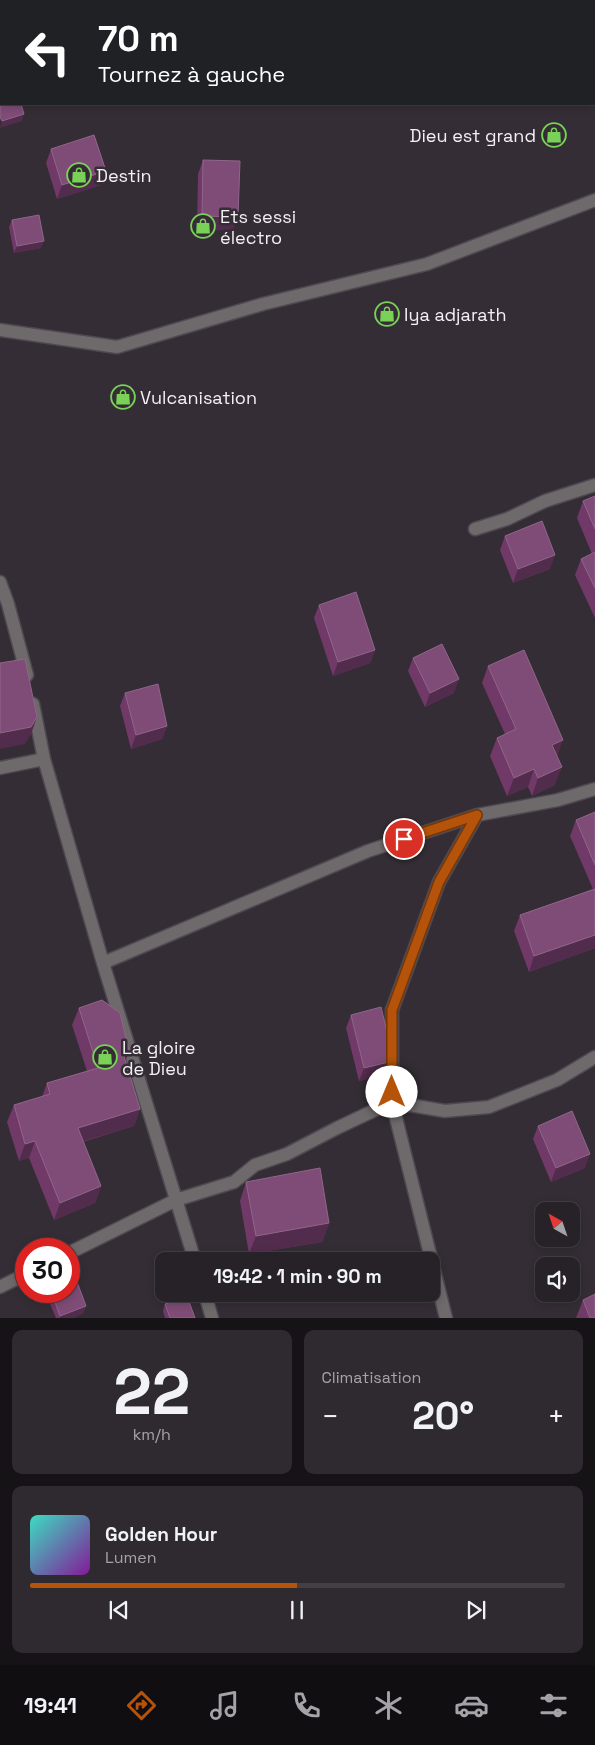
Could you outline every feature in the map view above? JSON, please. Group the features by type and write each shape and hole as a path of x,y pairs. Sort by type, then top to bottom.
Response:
{"street":[{"path":"0,330 117,348 263,304 427,264 595,200"},
{"path":"475,529 507,518 545,501 595,485"},
{"path":"0,582 8,604 30,690 44,759 103,963 191,1252"},
{"path":"0,768 44,759"},
{"path":"103,963 368,850 477,815 558,800 595,789"},
{"path":"446,1318 392,1102 392,1010 439,882 477,815"},
{"path":"80,1248 176,1200 234,1182 256,1165 287,1154 336,1128 392,1102 445,1111 489,1108 557,1080 595,1057"},
{"path":"0,1287 15,1280"},
{"path":"207,1302 212,1318"}],"building":[{"path":"0,105 21,105 24,114 2,121"},
{"path":"94,135 106,171 62,185 51,149"},
{"path":"203,160 240,161 238,217 202,216"},
{"path":"39,215 44,241 17,246 12,220"},
{"path":"595,496 595,529 583,501"},
{"path":"542,521 555,555 518,569 505,536"},
{"path":"595,552 595,588 581,559"},
{"path":"356,592 375,650 338,662 319,605"},
{"path":"442,644 459,679 430,693 413,658"},
{"path":"524,650 563,740 552,745 562,767 538,778 534,769 514,778 497,738 516,729 488,666"},
{"path":"25,659 37,717 31,727 0,733 0,663"},
{"path":"158,684 167,726 136,735 125,693"},
{"path":"595,812 595,865 576,820"},
{"path":"595,889 595,935 534,956 520,915"},
{"path":"102,1000 120,1013 129,1051 123,1053 140,1109 78,1128 101,1186 60,1203 35,1141 25,1144 14,1105 50,1094 47,1083 98,1068 79,1008"},
{"path":"381,1007 389,1040 389,1062 364,1068 351,1015"},
{"path":"572,1111 590,1154 556,1168 538,1126"},
{"path":"320,1168 329,1223 256,1236 246,1182"},
{"path":"80,1290 86,1306 60,1316 55,1303 80,1303"},
{"path":"595,1294 595,1318 590,1318 583,1300"},
{"path":"170,1302 189,1302 195,1318 170,1318 165,1304"}],"place":[{"name":"Dieu est grand","path":"554,135"},
{"name":"Destin","path":"79,175"},
{"name":"Ets sessi électro","path":"203,226"},
{"name":"Iya adjarath","path":"387,314"},
{"name":"Vulcanisation","path":"123,397"},
{"name":"La gloire de Dieu","path":"105,1057"}],"route":[{"path":"392,1092 392,1010 439,882 477,815 404,839"}]}
